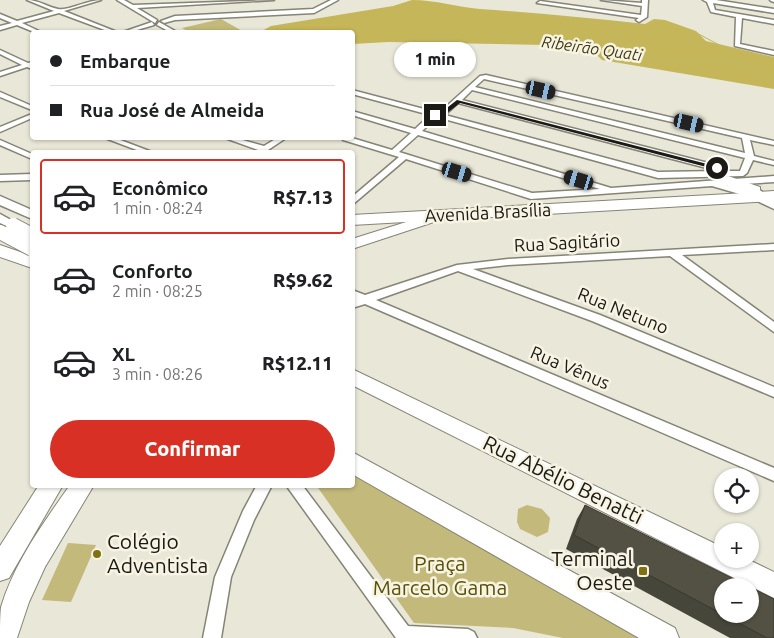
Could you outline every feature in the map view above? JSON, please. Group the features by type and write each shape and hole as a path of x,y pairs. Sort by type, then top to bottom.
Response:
{"highway":[{"name":"Avenida Brasília","path":"355,213 759,189"},
{"name":"Avenida Brasília","path":"355,220 438,216 759,189"},
{"path":"4,230 30,233"},
{"path":"0,242 30,240"},
{"path":"0,251 30,261"}],"main road":[{"path":"355,243 438,216"},
{"name":"Rua Abélio Benatti","path":"355,377 774,585"},
{"path":"355,464 665,638"},
{"path":"0,569 50,488"},
{"path":"3,638 6,606 50,533 81,488"}],"street":[{"path":"30,0 109,30"},
{"path":"66,0 75,6"},
{"path":"0,28 98,0"},
{"path":"120,0 170,30"},
{"path":"131,7 271,0"},
{"path":"132,30 175,18 314,11 335,0"},
{"path":"604,0 645,3 643,17"},
{"path":"708,0 774,11"},
{"path":"708,0 713,11 774,22"},
{"path":"540,3 643,17"},
{"path":"579,13 633,20 643,17"},
{"path":"0,16 33,30"},
{"path":"739,16 738,45 774,53"},
{"path":"0,52 30,65"},
{"path":"0,74 30,65"},
{"path":"394,152 416,132 459,101 482,77 774,143"},
{"path":"472,88 774,163"},
{"path":"355,93 658,175 698,183 759,189"},
{"path":"0,94 30,107"},
{"path":"459,101 759,189"},
{"path":"355,114 615,191"},
{"path":"0,130 30,117"},
{"path":"745,136 750,157 743,173 759,189"},
{"path":"115,140 142,150"},
{"path":"234,140 259,150"},
{"path":"264,150 279,140"},
{"path":"353,140 405,156 355,199"},
{"path":"0,142 30,156"},
{"name":"Avenida Brasília","path":"405,156 536,196 698,183 759,189"},
{"path":"658,175 759,189"},
{"path":"1,179 30,177"},
{"path":"0,200 30,214"},
{"path":"0,218 4,230 30,248"},
{"name":"Rua Sagitário","path":"355,303 368,300 412,281 457,268 495,263 774,247"},
{"path":"760,248 774,257"},
{"path":"672,253 774,328"},
{"path":"495,263 501,282"},
{"name":"Rua Netuno","path":"457,268 501,282 596,318 774,392"},
{"name":"Rua Vênus","path":"355,295 774,475"},
{"path":"212,638 223,577 248,516 263,488"},
{"path":"295,488 406,636 468,638"}],"green space":[{"path":"221,19 240,30 186,30 182,28"},
{"name":"Praça Marcelo Gama","path":"355,473 648,638 563,638 513,628 414,623 318,488 355,488"},
{"path":"527,505 542,509 550,518 548,532 537,537 520,529 517,522 518,509"},
{"path":"68,543 96,545 71,602 42,600"}],"shaded area":[{"path":"412,0 480,9 645,24 654,19 665,20 696,31 706,41 774,57 774,89 602,60 597,55 546,45 388,42 355,44 355,30 264,30 271,26 393,6"}],"building":[{"path":"585,505 732,578 714,578 714,610 574,535"},
{"path":"759,592 774,599 774,638 767,638 739,623 759,623"}],"waterway":[{"name":"Ribeirão Quati","path":"411,20 424,31 448,37 474,34 505,36 574,44 674,61 747,64 774,77"},
{"path":"695,32 736,54 747,64"}],"place":[{"name":"Colégio Adventista","path":"97,554"},
{"name":"Terminal Oeste","path":"643,571"}],"route":[{"path":"435,115 440,116 459,101 717,168"}]}
